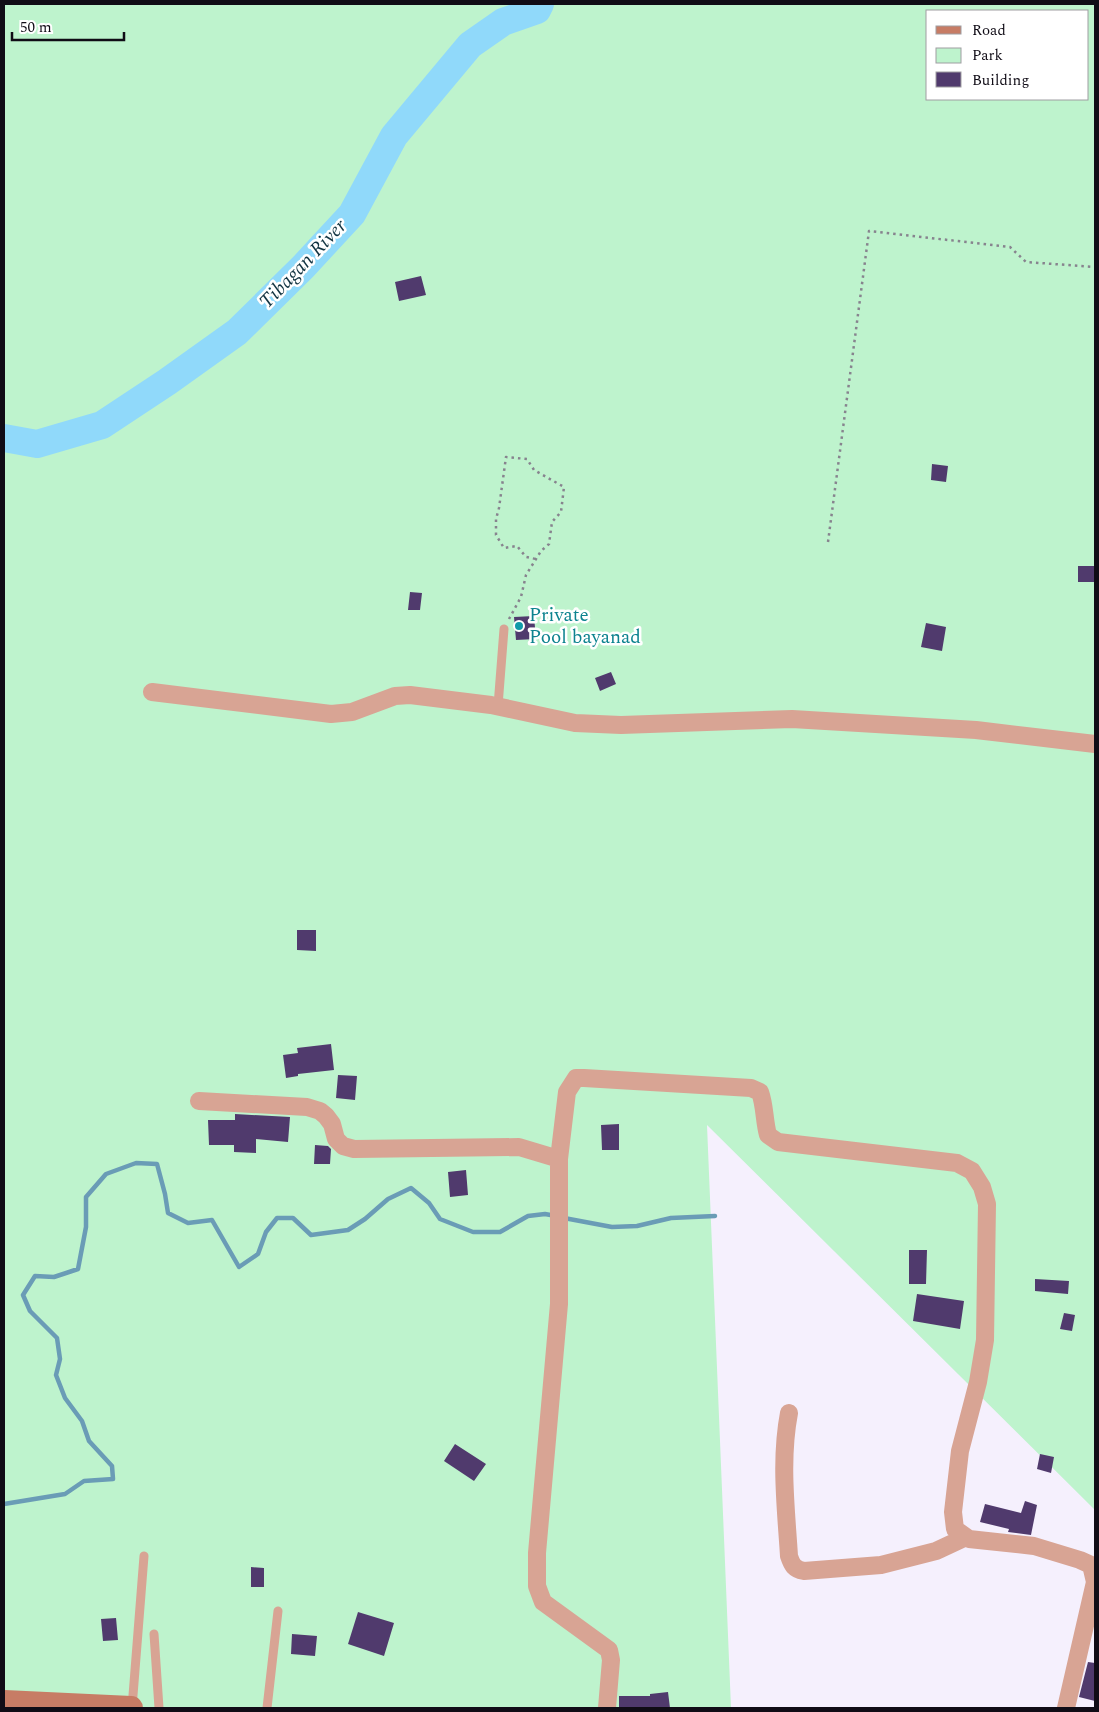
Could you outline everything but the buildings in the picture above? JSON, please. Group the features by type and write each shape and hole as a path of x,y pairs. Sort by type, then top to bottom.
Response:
{"street":[{"path":"152,692 331,714 352,712 395,696 410,695 498,706 574,723 621,724 792,719 976,730 1095,744"},
{"path":"607,1708 611,1660 609,1650 543,1602 537,1586 537,1553 560,1304 559,1159 567,1092 576,1078 751,1088 760,1092 764,1104 768,1135 778,1142 957,1162 972,1171 982,1188 987,1204 984,1348 978,1382 960,1451 953,1512 955,1529 969,1539 1034,1546 1080,1560 1091,1566 1095,1582 1066,1708"},
{"path":"199,1100 314,1109 320,1111 332,1124 336,1139 343,1146 354,1149 519,1148 559,1159"},
{"path":"789,1413 784,1464 786,1510 789,1556 792,1565 797,1570 881,1565 936,1551 966,1537"},
{"path":"4,1702 132,1708"}],"lane":[{"path":"498,706 504,629"},
{"path":"132,1708 144,1556"},
{"path":"267,1708 278,1610"},
{"path":"154,1634 159,1708"}],"path":[{"path":"828,542 869,231 1010,247 1026,262 1095,267"},
{"path":"504,629 520,597 526,575 536,559 549,544 552,522 561,512 564,487 534,470 527,459 506,457 496,519 496,534 504,548 517,546 526,557 536,559"}],"green space":[{"path":"4,4 1095,4 1095,1510 707,1125 731,1708 4,1708"}],"waterway":[{"name":"Tibagan River","path":"4,438 37,444 102,425 237,332 303,267 352,214 394,136 470,45 503,22 537,10 540,4"},
{"path":"4,1504 65,1494 84,1481 113,1479 112,1466 89,1441 82,1421 65,1398 56,1375 60,1359 57,1338 30,1311 23,1295 35,1276 54,1277 78,1269 86,1227 86,1197 106,1174 136,1163 157,1164 168,1213 188,1223 212,1220 239,1267 258,1254 266,1232 277,1218 293,1218 311,1235 348,1230 365,1219 388,1199 411,1188 429,1203 440,1219 473,1232 500,1232 528,1216 545,1214 556,1216"},
{"path":"564,1218 612,1227 637,1226 671,1218 715,1216"}],"place":[{"name":"Private Pool bayanad","path":"519,626"}]}
